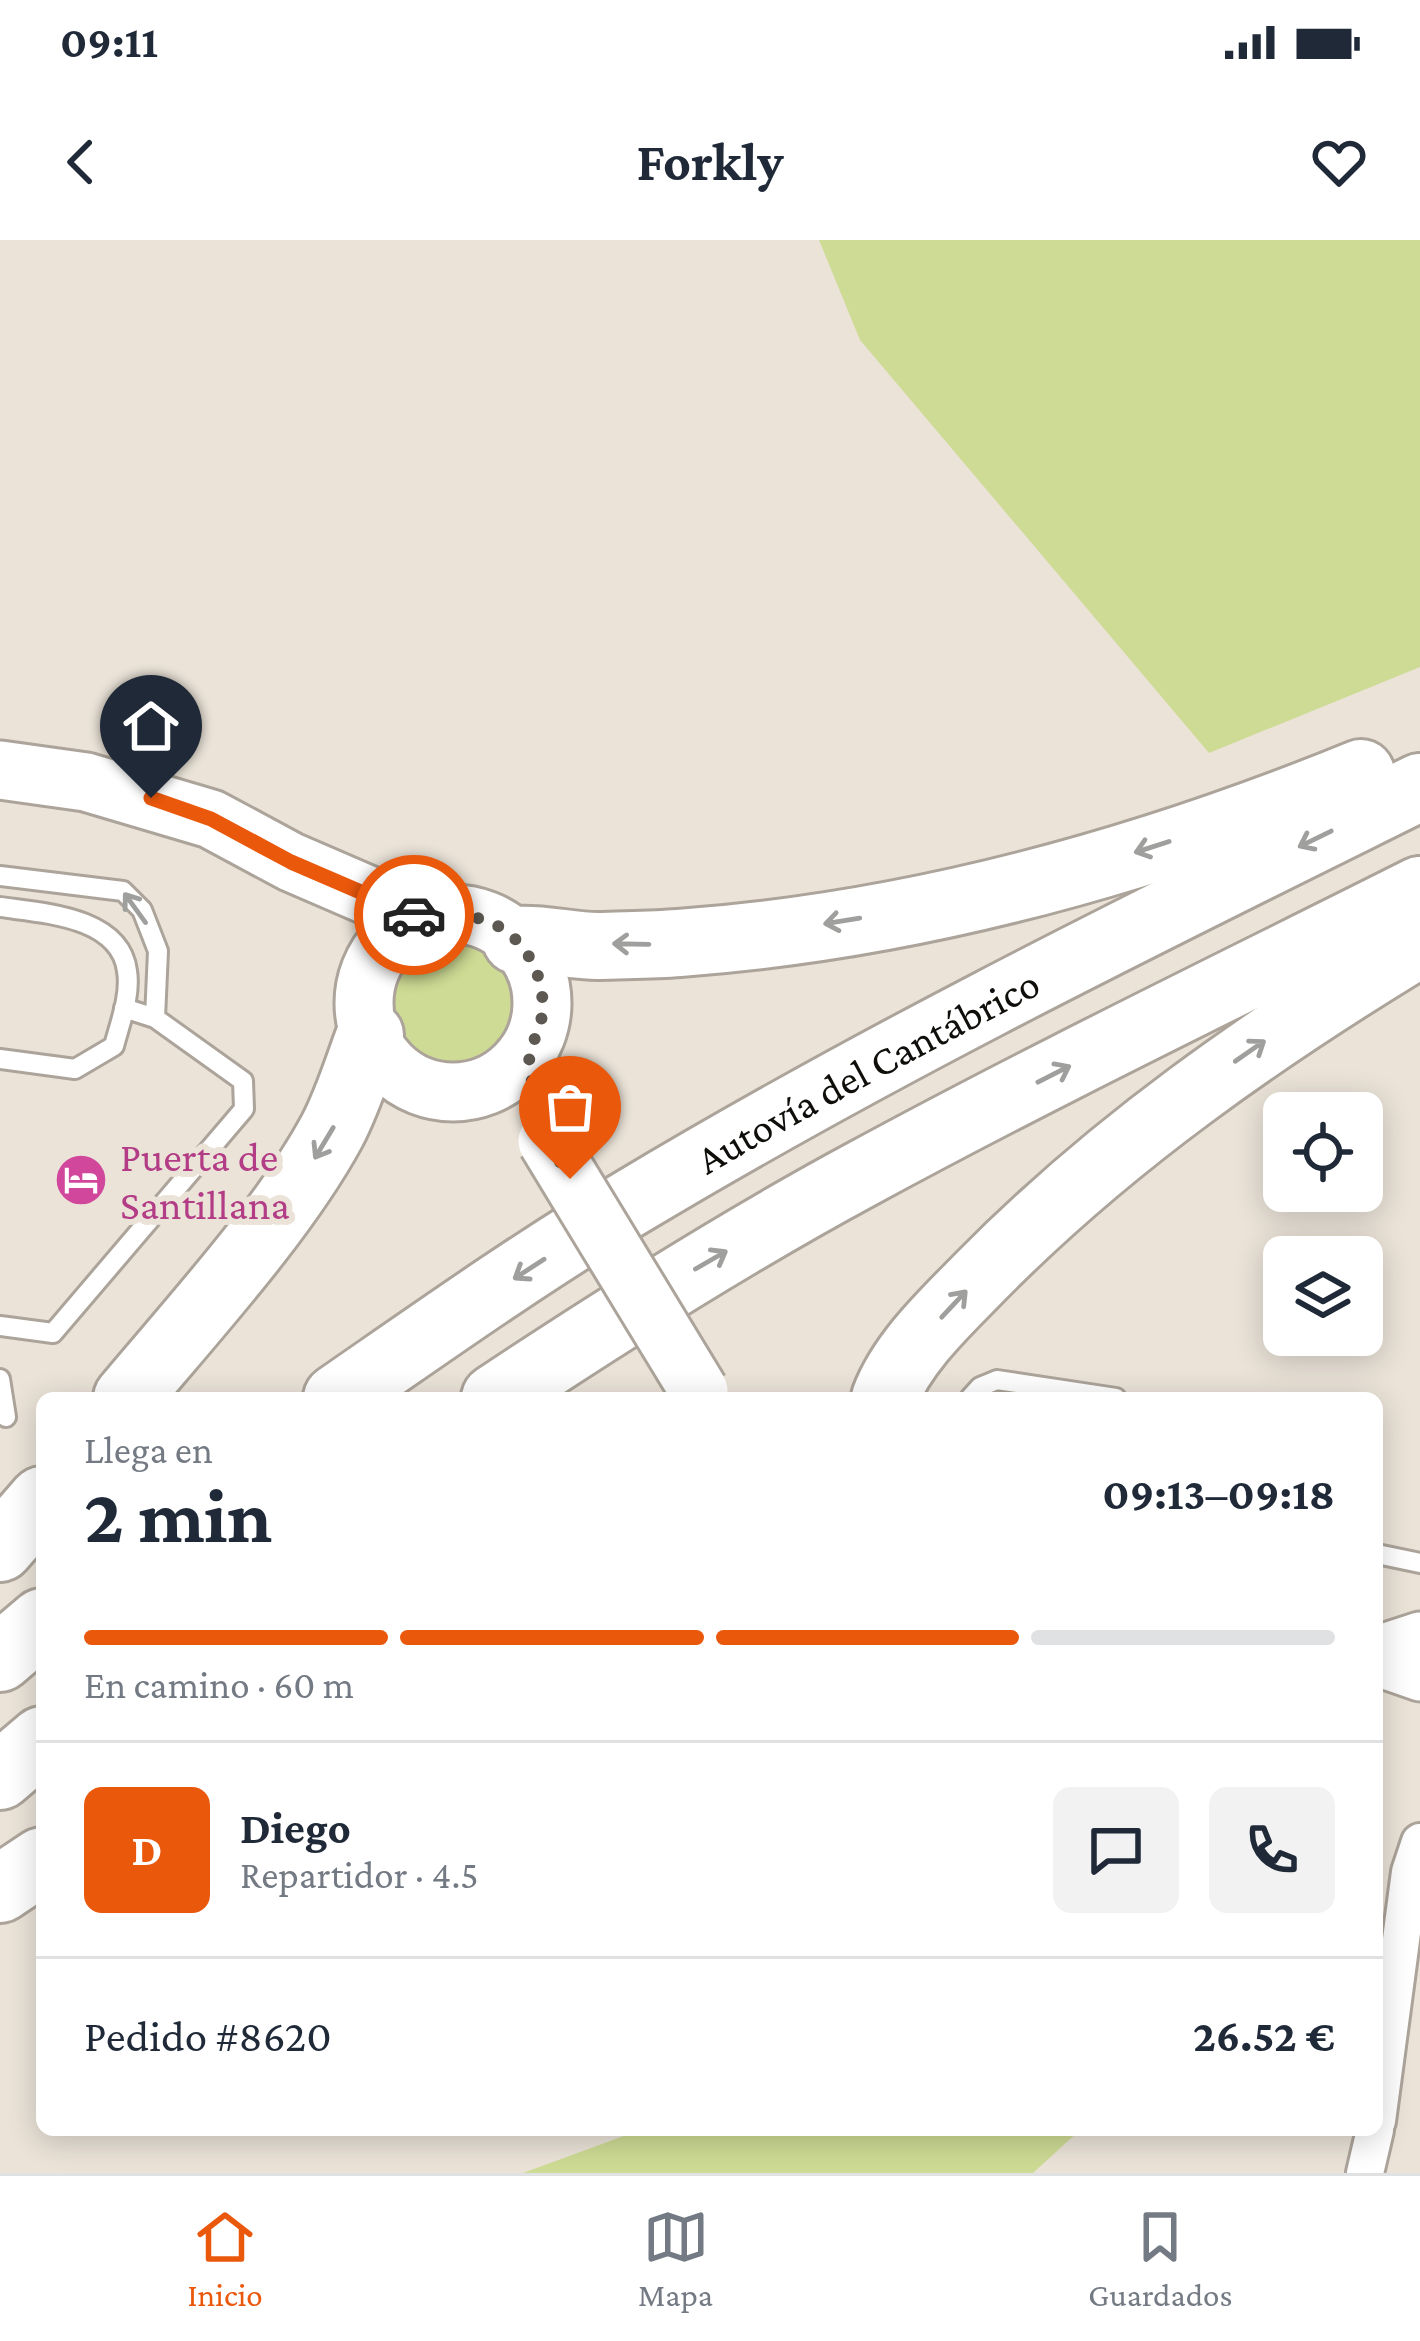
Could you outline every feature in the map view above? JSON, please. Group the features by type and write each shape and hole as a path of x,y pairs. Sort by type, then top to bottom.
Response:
{"highway":[{"path":"516,940 545,938 602,946 683,943 937,904 1184,837 1278,806 1420,749"},
{"name":"Autovía del Cantábrico","path":"346,1392 598,1223 731,1143 1009,992 1420,787"},
{"name":"Autovía del Cantábrico","path":"504,1392 687,1274 858,1176 1420,890"},
{"path":"889,1392 930,1329 1124,1145 1304,1013 1420,943"},
{"path":"133,1392 316,1158 334,1128 368,1008"},
{"path":"0,1548 36,1507"},
{"path":"0,1658 36,1627"},
{"path":"0,1776 36,1745"},
{"path":"0,1889 36,1865"}],"main road":[{"path":"0,770 86,782 211,819 291,862 424,919"},
{"path":"291,862 339,915 382,1058 401,1076 424,1088 450,1093 496,1082 528,1051 539,1029 543,1005 531,958 516,940 496,925 448,914 424,919 398,933 379,955 368,1008"},
{"path":"528,1051 547,1142 700,1392"},
{"path":"476,1090 547,1142"}],"street":[{"path":"1383,1647 1420,1635"},
{"path":"1383,1665 1420,1678"},
{"path":"1383,2074 1410,1872 1420,1842"},
{"path":"1365,2173 1374,2136"}],"lane":[{"path":"0,876 123,890 142,910 158,951 154,1018"},
{"path":"0,907 69,916 110,939 128,968 114,1046 75,1069 0,1058"},
{"path":"122,959 158,951"},
{"path":"0,1326 53,1334 244,1109 243,1081 154,1018 124,1008"},
{"path":"0,1378 7,1417"},
{"path":"975,1392 980,1387 1011,1392"},
{"path":"1383,1555 1420,1563"}],"green space":[{"path":"819,240 1420,240 1420,667 1209,753 860,340"},
{"path":"455,942 479,947 499,960 512,980 517,1004 512,1028 499,1048 479,1061 455,1066 431,1061 411,1048 398,1028 393,1004 398,980 411,960 431,947"},
{"path":"624,2136 1073,2136 1033,2173 523,2173"}],"way so far":[{"path":"414,915 424,919 472,916 496,925 531,958 543,1005 539,1029 528,1051 547,1142 570,1179"}],"place":[{"name":"Puerta de Santillana","path":"81,1180"}],"route":[{"path":"151,798 211,819 291,862 414,915"}]}
